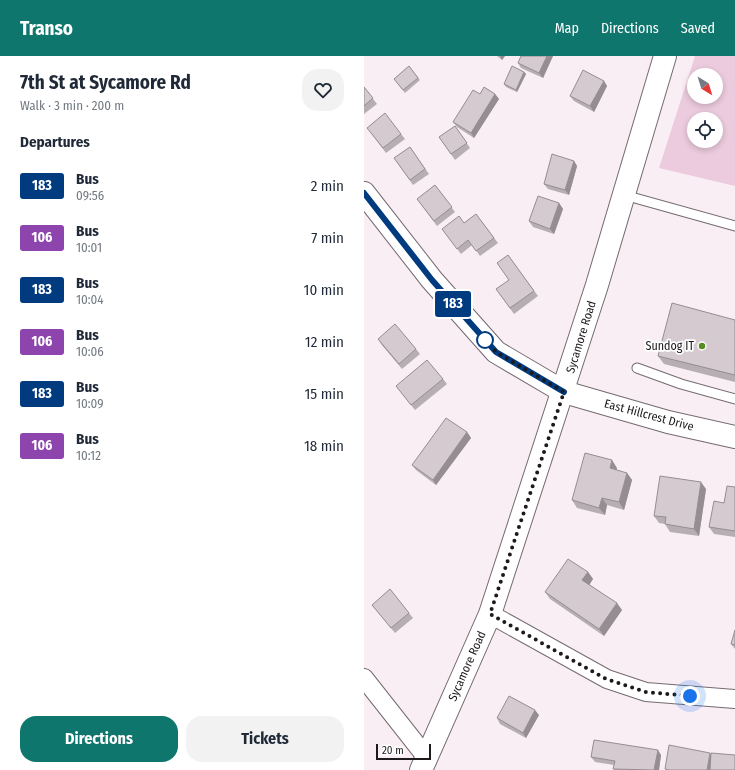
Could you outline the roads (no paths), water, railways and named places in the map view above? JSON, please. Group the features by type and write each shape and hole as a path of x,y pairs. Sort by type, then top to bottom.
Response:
{"main road":[{"name":"Sycamore Road","path":"424,764 490,614 564,392 665,56"},
{"name":"East Hillcrest Drive","path":"364,193 432,280 496,352 564,392 668,422 735,437"}],"street":[{"path":"490,614 606,679 624,686 646,692 735,700"},
{"path":"364,678 424,764"}],"lane":[{"path":"624,195 735,226"},
{"path":"637,368 681,384 735,399"}],"place":[{"name":"Sundog IT","path":"702,346"}]}
